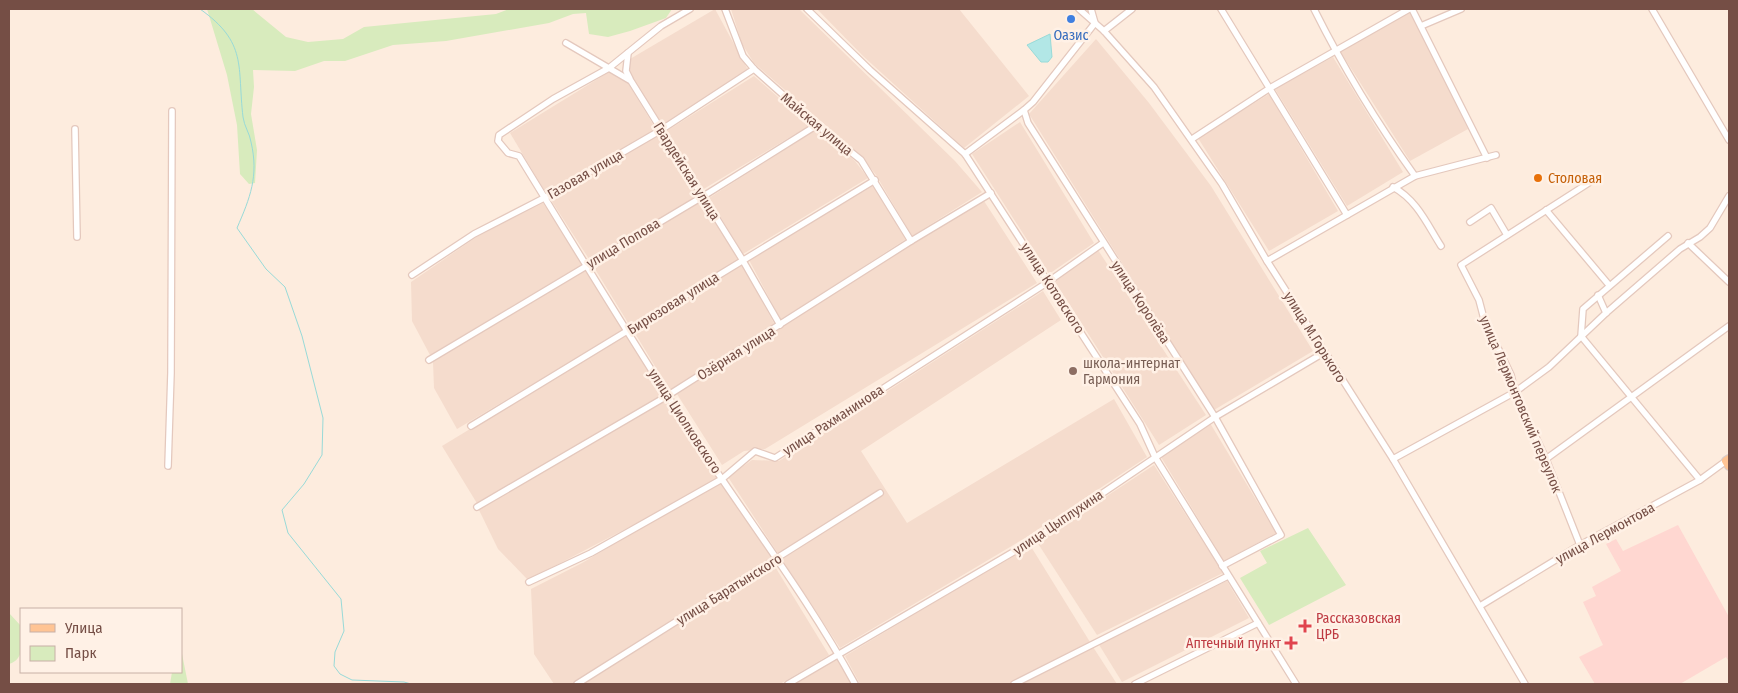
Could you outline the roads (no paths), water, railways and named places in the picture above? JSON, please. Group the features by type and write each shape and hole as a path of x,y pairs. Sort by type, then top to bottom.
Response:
{"street":[{"path":"609,68 661,26 690,9"},
{"name":"Майская улица","path":"725,9 743,56 754,69 860,160 875,180 911,241"},
{"name":"улица Котовского","path":"807,9 870,70 965,154 1140,424 1155,457 1293,683"},
{"name":"улица М.Горького","path":"1079,9 1104,31 1154,88 1192,139 1222,184 1267,261 1393,460 1525,684"},
{"path":"965,154 1033,102 1095,23 1091,9"},
{"path":"1104,31 1132,9"},
{"path":"1221,9 1347,215"},
{"path":"1314,9 1334,50 1388,138 1414,176"},
{"path":"1192,139 1270,88 1334,50 1411,9 1487,158"},
{"path":"1421,26 1461,9"},
{"path":"1652,9 1729,140"},
{"name":"Гвардейская улица","path":"566,43 631,81 742,259 780,325"},
{"path":"628,53 626,71 631,81"},
{"name":"улица Циолковского","path":"609,68 553,99 499,135 500,146 508,153 519,156 667,396 777,559 855,684"},
{"name":"Газовая улица","path":"412,275 474,234 544,198 661,130 754,69"},
{"name":"улица Королёва","path":"1024,110 1028,123 1215,418 1281,535 1222,566"},
{"path":"168,466 171,373 172,111"},
{"name":"улица Попова","path":"429,360 702,197 817,125"},
{"path":"75,129 76,237"},
{"path":"1267,261 1414,176 1496,155"},
{"path":"1470,222 1491,208 1508,235 1598,177"},
{"name":"Бирюзовая улица","path":"471,426 742,259 875,180"},
{"path":"1393,187 1406,194 1418,207 1441,246"},
{"name":"Озёрная улица","path":"477,507 667,396 911,241 991,193"},
{"path":"1393,460 1515,392 1549,367 1606,313 1688,243 1700,237 1710,228 1729,196"},
{"path":"1546,210 1610,284"},
{"name":"улица Лермонтовский переулок","path":"1508,235 1461,265 1479,300 1484,319 1511,375 1515,392 1546,459 1580,545"},
{"path":"1668,236 1582,309 1582,336 1700,480"},
{"name":"улица Рахманинова","path":"529,582 591,553 722,479 755,451 775,458 1049,281 1103,243"},
{"path":"1688,243 1729,282"},
{"path":"1598,295 1606,313"},
{"path":"1546,459 1729,326"},
{"name":"улица Цыплухина","path":"788,684 839,656 1032,541 1215,418 1325,352"},
{"name":"улица Лермонтова","path":"1480,606 1580,545 1700,480 1728,462"},
{"name":"улица Баратынского","path":"577,684 880,493"},
{"path":"1014,684 1228,576"},
{"path":"1135,684 1258,623"}],"water":[{"path":"1050,34 1052,57 1048,62 1041,62 1027,45"}],"waterway":[{"path":"200,9 226,33 237,57 243,117 250,139 254,166 252,187 237,228 266,269 285,287 302,336 323,418 322,455 304,484 282,510 288,533 341,599 344,631 335,652 334,666 340,674 352,680 404,682 411,684"}],"place":[{"name":"Оазис","path":"1071,19"},
{"name":"Столовая","path":"1538,178"},
{"name":"школа-интернат Гармония","path":"1073,371"},
{"name":"Рассказовская ЦРБ","path":"1305,626"},
{"name":"Аптечный пункт","path":"1291,643"}]}
